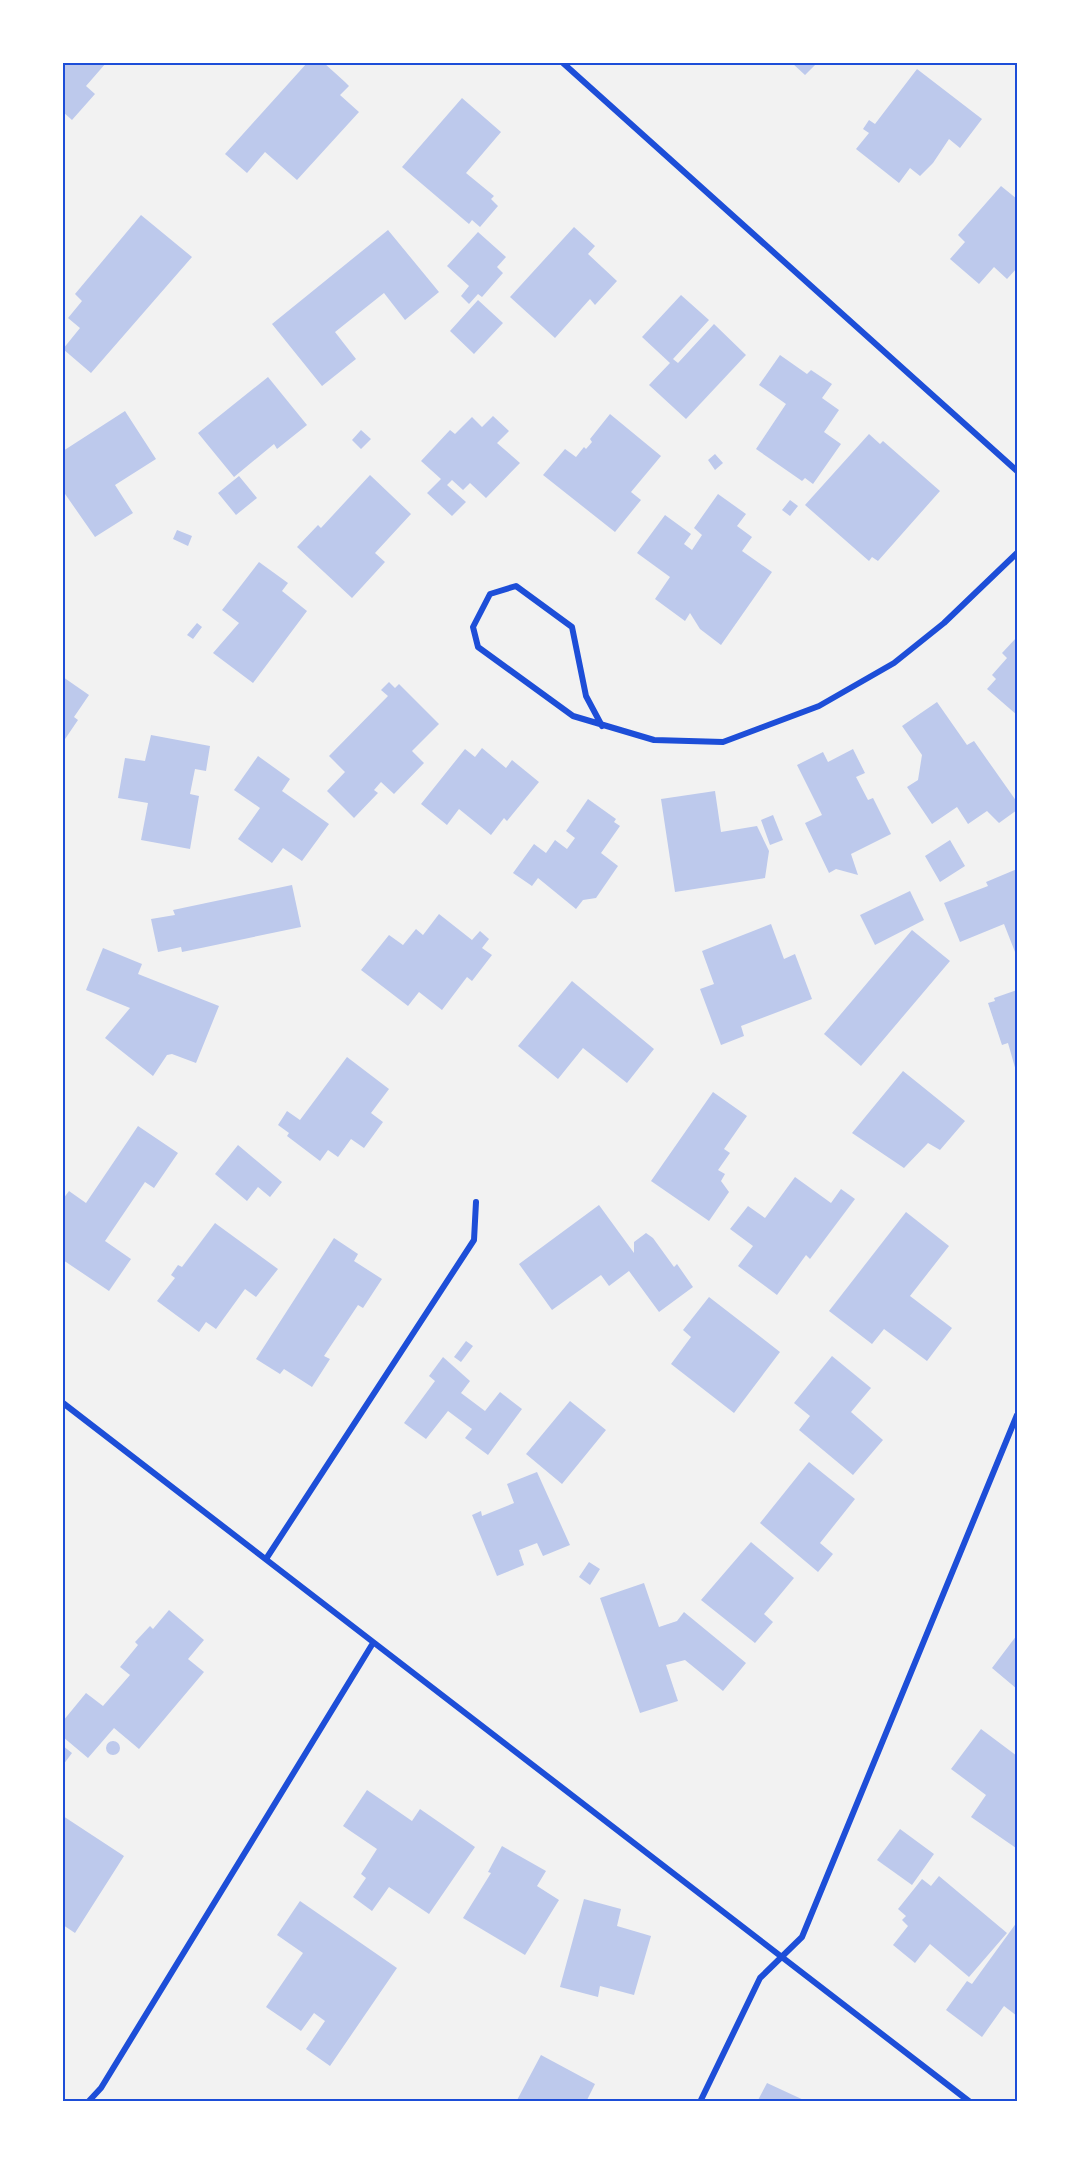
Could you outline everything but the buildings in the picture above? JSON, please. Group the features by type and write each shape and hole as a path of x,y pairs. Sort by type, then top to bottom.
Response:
{"street":[{"path":"563,63 1017,471"},
{"path":"602,726 586,696 572,627 516,586 490,594 472,627 478,648 573,716 602,726 654,740 723,741 819,706 894,663 944,623 1017,553"},
{"path":"266,1559 474,1240 476,1203"},
{"path":"63,1403 780,1958 970,2102"},
{"path":"700,2102 760,1978 802,1937 1017,1415"},
{"path":"88,2102 102,2088 373,1643"}]}
